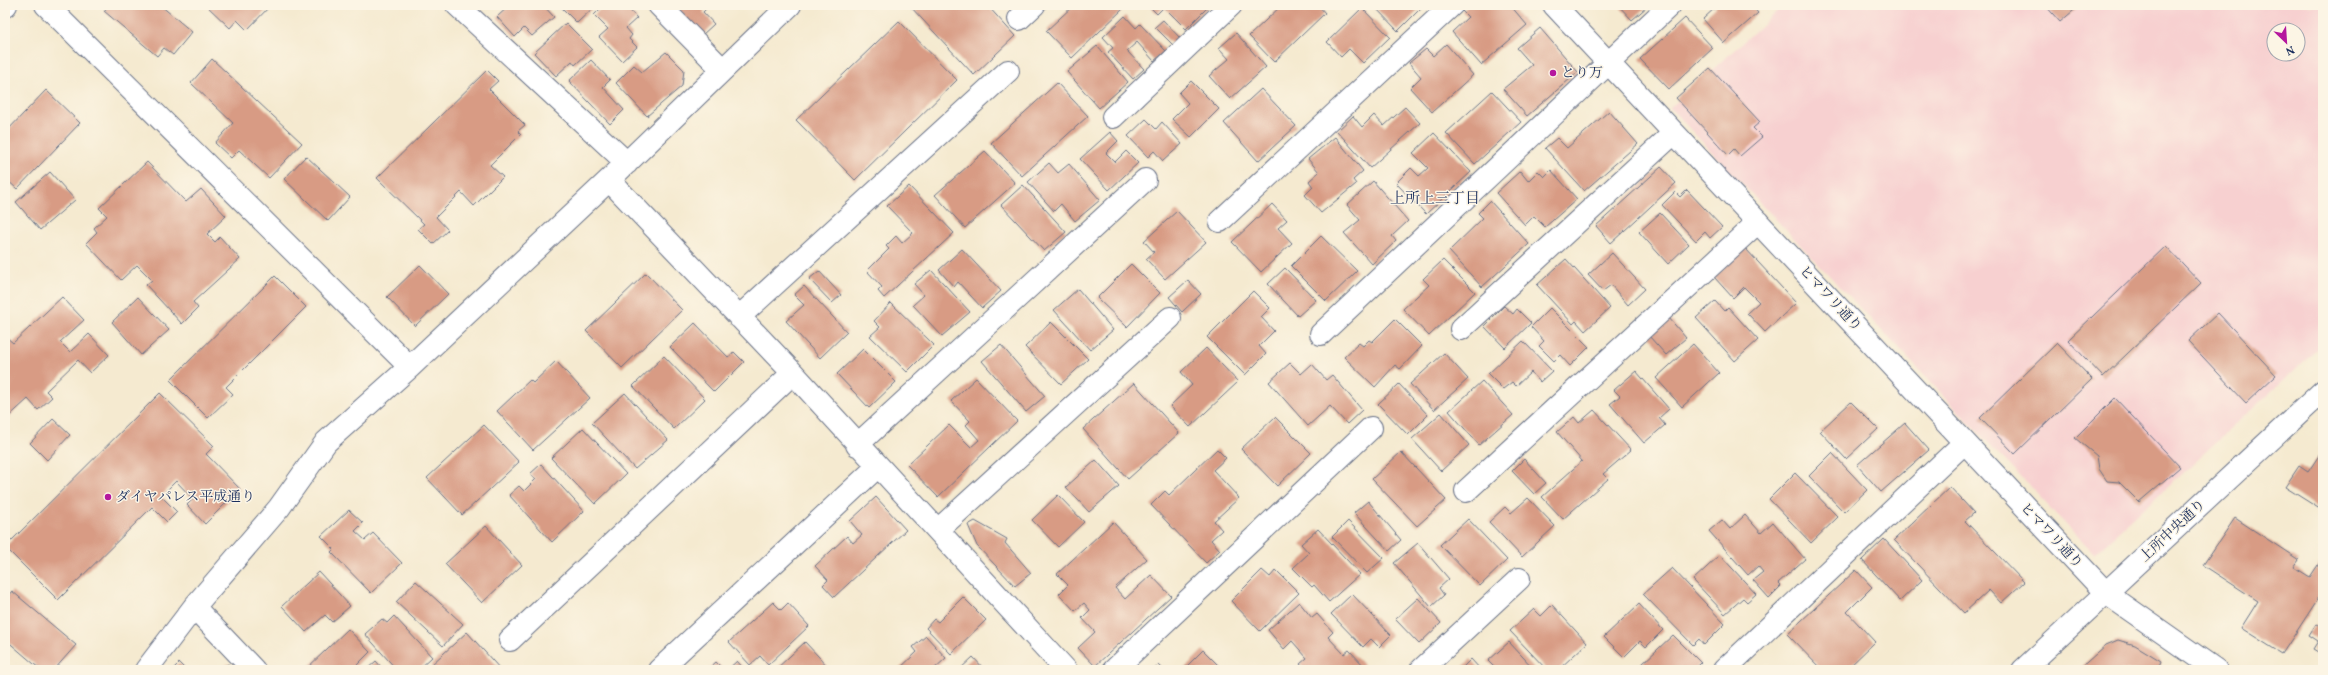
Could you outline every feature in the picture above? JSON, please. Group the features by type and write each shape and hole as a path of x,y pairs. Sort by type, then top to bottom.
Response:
{"street":[{"path":"46,5 410,367"},
{"path":"457,5 627,163"},
{"path":"659,5 722,69"},
{"path":"146,670 194,607 279,508 326,442 410,367 609,180 722,69 790,5"},
{"path":"1112,117 1231,5"},
{"path":"1220,221 1452,5"},
{"name":"ヒマワリ通り","path":"1554,5 2106,593 2216,670"},
{"path":"1321,334 1670,5"},
{"path":"739,317 1008,71"},
{"path":"1461,329 1674,133"},
{"path":"609,180 793,373 877,467 938,530 1061,668"},
{"path":"857,445 1144,180"},
{"path":"1466,492 1758,222"},
{"path":"938,530 1170,318"},
{"path":"510,640 793,373"},
{"name":"上所中央通り","path":"2023,670 2323,391"},
{"path":"1114,670 1371,428"},
{"path":"1724,670 1964,443"},
{"path":"660,670 877,467"},
{"path":"1421,670 1519,579"},
{"path":"194,607 254,670"}],"shaded area":[{"path":"1784,5 2323,5 2323,344 2094,554 1670,108"}],"building":[{"path":"109,5 160,5 192,32 173,55 164,48 157,56 104,11"},
{"path":"206,5 271,5 247,30 237,20 230,28"},
{"path":"510,5 543,5 554,17 532,36 524,28 515,37 497,17"},
{"path":"559,5 596,5 577,23"},
{"path":"604,5 625,5 637,18 626,28 632,35 629,39 637,47 622,61 599,37 608,29 594,15"},
{"path":"675,5 710,5 703,12 714,24 701,36 673,7"},
{"path":"909,5 987,5 1015,36 974,75"},
{"path":"1074,5 1122,5 1124,8 1072,58 1046,31"},
{"path":"1148,5 1210,5 1186,29 1164,7 1157,14"},
{"path":"1282,5 1318,5 1325,13 1274,62 1249,36"},
{"path":"1373,5 1424,5 1398,31"},
{"path":"1469,5 1510,5 1527,25 1481,65 1452,32 1468,17 1462,11"},
{"path":"1618,5 1649,5 1632,20"},
{"path":"1715,5 1751,5 1758,13 1724,43 1703,19 1716,7"},
{"path":"2045,5 2080,5 2060,22"},
{"path":"1362,8 1390,37 1363,63 1349,49 1341,57 1327,42"},
{"path":"1125,16 1136,28 1140,24 1166,51 1154,61 1137,42 1127,51 1144,69 1133,79 1108,52 1113,48 1103,37"},
{"path":"1685,18 1713,48 1669,89 1640,59"},
{"path":"1163,20 1180,38 1173,45 1155,27"},
{"path":"899,21 957,80 855,180 796,120"},
{"path":"566,23 592,49 575,65 572,61 556,76 534,53"},
{"path":"1540,28 1578,72 1527,116 1503,89 1532,65 1517,48"},
{"path":"1236,33 1266,67 1230,99 1209,76 1229,59 1219,48"},
{"path":"1446,44 1473,75 1432,112 1410,88 1421,77 1409,63 1426,49 1433,56"},
{"path":"1097,46 1128,82 1099,108 1067,72"},
{"path":"666,52 684,70 682,86 647,116 616,83 634,65 642,72"},
{"path":"212,59 302,143 269,178 239,150 231,158 215,143 233,123 191,83"},
{"path":"591,60 610,80 603,87 624,110 610,124 569,81"},
{"path":"1710,68 1760,122 1753,128 1762,137 1740,156 1734,149 1728,155 1676,98"},
{"path":"487,70 498,81 489,89 525,125 518,131 521,134 490,165 503,177 474,206 461,192 436,217 448,230 433,244 418,229 424,224 377,178"},
{"path":"1191,81 1219,109 1191,137 1172,119 1188,103 1179,93"},
{"path":"1057,83 1088,116 1022,176 991,143"},
{"path":"1261,89 1296,126 1258,161 1224,123"},
{"path":"46,90 80,123 17,189 5,178 5,133"},
{"path":"1492,91 1521,122 1475,164 1446,133"},
{"path":"1405,107 1420,123 1370,168 1337,131 1353,116 1362,127 1374,115 1384,126"},
{"path":"1609,111 1638,144 1584,191 1545,148 1557,138 1567,148"},
{"path":"1146,119 1156,129 1162,122 1182,144 1163,161 1154,151 1148,157 1128,136"},
{"path":"1110,132 1118,141 1106,153 1115,162 1126,151 1138,163 1109,190 1080,159"},
{"path":"1434,133 1471,172 1426,214 1396,183 1411,168 1419,176 1428,168 1413,153"},
{"path":"1335,137 1363,171 1353,180 1356,184 1321,213 1305,195 1313,187 1309,181 1319,172 1308,159"},
{"path":"985,151 1015,183 965,228 935,195"},
{"path":"306,156 350,197 328,221 284,179"},
{"path":"147,162 186,202 201,189 226,216 207,234 215,242 220,237 240,259 193,302 198,308 182,324 146,285 152,280 137,265 121,280 86,243 97,232 94,228 107,216 99,208"},
{"path":"1049,163 1058,173 1069,164 1100,200 1075,221 1061,204 1054,211 1028,182"},
{"path":"1661,167 1676,183 1611,243 1596,226"},
{"path":"1551,170 1577,199 1545,227 1534,216 1525,225 1496,193 1520,171 1528,181 1538,171 1544,177"},
{"path":"50,172 75,200 40,230 16,202"},
{"path":"1373,181 1408,221 1392,236 1396,241 1372,264 1344,233 1360,220 1347,205"},
{"path":"1023,185 1066,232 1044,251 1001,205"},
{"path":"909,186 954,233 884,298 878,291 882,287 867,271 889,249 886,246 896,236 902,243 913,233 887,206"},
{"path":"1687,190 1722,227 1710,238 1705,232 1696,241 1662,205 1675,192 1680,197"},
{"path":"1490,201 1529,244 1482,287 1449,251 1483,218 1478,213"},
{"path":"1272,204 1287,220 1278,228 1292,243 1261,272 1232,242"},
{"path":"1177,211 1206,242 1165,279 1146,259 1154,252 1144,241"},
{"path":"1660,213 1689,244 1668,264 1639,232"},
{"path":"1321,236 1357,271 1326,301 1291,266"},
{"path":"2166,246 2201,283 2103,377 2068,340"},
{"path":"1745,248 1796,303 1765,332 1747,313 1759,302 1744,287 1733,298 1714,277"},
{"path":"962,249 1001,291 982,308 958,282 954,287 939,270"},
{"path":"1612,253 1645,289 1628,305 1611,285 1603,291 1588,275"},
{"path":"1566,259 1610,308 1585,331 1576,321 1573,324 1537,285"},
{"path":"1443,260 1475,292 1429,336 1403,309 1429,285 1423,279"},
{"path":"1131,264 1160,293 1127,327 1097,298"},
{"path":"420,265 448,294 415,326 387,297"},
{"path":"1285,268 1316,300 1298,316 1268,284"},
{"path":"931,270 970,312 942,336 913,305 924,295 914,284"},
{"path":"819,271 841,295 832,303 809,279"},
{"path":"646,273 682,310 622,368 586,331"},
{"path":"275,276 306,307 226,387 233,394 208,418 170,380"},
{"path":"1188,280 1201,294 1182,312 1169,297"},
{"path":"804,286 847,332 820,358 786,321 804,305 794,295"},
{"path":"1078,289 1113,330 1090,350 1054,310"},
{"path":"1253,291 1270,308 1261,317 1274,331 1259,346 1266,354 1245,375 1207,337"},
{"path":"62,297 84,320 60,342 70,352 89,334 109,355 90,373 78,360 46,391 52,397 38,410 28,399 5,420 5,336 13,343"},
{"path":"138,297 169,330 141,355 112,322"},
{"path":"1715,301 1724,311 1728,307 1758,340 1735,361 1696,318"},
{"path":"891,303 934,345 907,372 870,336 880,327 874,321"},
{"path":"1504,306 1513,314 1517,309 1531,323 1505,348 1484,326"},
{"path":"1550,308 1589,347 1570,366 1560,355 1554,361 1539,346 1544,341 1531,327"},
{"path":"2218,313 2276,375 2246,403 2188,341"},
{"path":"1669,318 1686,338 1666,355 1649,336"},
{"path":"1395,319 1422,346 1400,369 1395,365 1375,387 1344,357 1359,343 1363,346 1369,340 1372,342"},
{"path":"1051,322 1088,359 1061,384 1025,347"},
{"path":"695,323 728,357 734,352 744,362 714,392 670,347"},
{"path":"1523,341 1552,371 1540,382 1531,372 1516,386 1512,382 1503,389 1488,374"},
{"path":"2057,343 2092,379 2015,454 1980,418"},
{"path":"1693,344 1719,373 1682,407 1656,378"},
{"path":"1001,345 1045,396 1026,412 982,361"},
{"path":"1206,348 1238,382 1190,427 1170,406 1192,385 1181,372"},
{"path":"863,349 896,382 869,408 837,374"},
{"path":"1444,353 1468,379 1434,410 1410,384"},
{"path":"664,356 705,399 674,429 633,386"},
{"path":"556,361 590,398 533,450 497,411 530,380 533,383"},
{"path":"1290,363 1301,374 1312,364 1326,380 1332,375 1362,410 1347,424 1330,406 1308,426 1269,382"},
{"path":"1636,371 1669,409 1659,418 1665,425 1644,443 1610,404 1620,396 1614,390"},
{"path":"976,378 1017,421 938,497 907,465 949,425 971,447 979,440 966,425 970,421 951,401"},
{"path":"1482,381 1513,415 1479,445 1449,411"},
{"path":"1134,383 1179,433 1128,479 1083,429"},
{"path":"1399,384 1428,415 1408,435 1378,404"},
{"name":"ダイヤパレス平成通り","path":"160,393 214,446 206,454 240,489 205,524 187,505 193,499 176,481 161,496 177,512 167,522 152,507 58,600 5,547"},
{"path":"625,393 668,440 635,469 592,423"},
{"path":"2115,398 2180,467 2139,502 2119,482 2107,481 2099,469 2097,456 2075,438"},
{"path":"1851,402 1878,429 1846,459 1820,431"},
{"path":"1594,410 1631,450 1603,474 1608,479 1563,519 1542,497 1582,461 1557,432 1574,417 1579,423"},
{"path":"1441,413 1469,445 1441,471 1412,439"},
{"path":"1275,417 1311,453 1277,486 1241,449"},
{"path":"53,419 70,435 47,460 30,443"},
{"path":"1905,423 1929,450 1881,492 1857,465"},
{"path":"484,425 519,462 462,515 427,478"},
{"path":"583,428 626,474 595,504 551,458"},
{"path":"1217,449 1226,458 1213,470 1239,498 1214,521 1222,530 1211,540 1220,550 1206,563 1151,505 1165,491 1169,495"},
{"path":"1401,452 1446,500 1417,526 1372,479"},
{"path":"1832,453 1867,490 1844,512 1809,476"},
{"path":"2320,454 2323,455 2323,511 2285,487 2299,466 2308,472"},
{"path":"1524,459 1546,483 1534,494 1512,471"},
{"path":"1096,460 1119,486 1089,512 1066,487"},
{"path":"541,464 584,511 552,542 509,495 519,486 524,491 536,479 530,474"},
{"path":"1795,473 1838,517 1811,543 1769,499"},
{"path":"1950,487 1974,513 1965,521 2024,582 2001,603 1989,590 1964,613 1894,540"},
{"path":"1058,495 1084,522 1058,547 1032,520"},
{"path":"876,497 906,530 834,597 823,585 828,580 815,566 847,536 853,543 862,535 850,521"},
{"path":"1528,498 1555,526 1522,557 1489,522 1505,507 1511,513"},
{"path":"1368,501 1401,540 1389,551 1354,513"},
{"path":"349,510 363,523 355,531 365,540 373,533 402,563 371,593 331,552 334,549 321,536"},
{"path":"1745,515 1761,533 1773,522 1805,559 1778,583 1781,586 1769,598 1753,580 1763,572 1758,566 1748,575 1709,531 1722,520 1730,529"},
{"path":"2235,518 2299,560 2294,567 2310,577 2320,562 2323,565 2323,591 2282,654 2241,628 2258,601 2203,565"},
{"path":"1468,519 1507,560 1480,586 1440,545"},
{"path":"975,521 1007,539 1005,543 1031,573 1015,586 977,546 968,525"},
{"path":"1348,521 1384,558 1367,573 1332,537"},
{"path":"1113,522 1147,559 1115,588 1125,599 1151,575 1171,596 1095,666 1078,648 1095,632 1082,618 1090,610 1084,603 1075,611 1059,594 1068,585 1057,574"},
{"path":"486,526 522,565 482,603 445,564"},
{"path":"1318,529 1360,574 1329,602 1314,585 1312,587 1293,568 1309,553 1301,544"},
{"path":"1884,539 1922,580 1900,601 1862,560"},
{"path":"1418,543 1449,579 1439,588 1444,595 1431,607 1394,563"},
{"path":"1720,555 1756,594 1747,602 1743,598 1725,614 1693,580"},
{"path":"1672,568 1725,624 1704,645 1699,639 1693,645 1643,594"},
{"path":"1262,570 1270,577 1276,570 1299,593 1260,631 1231,601"},
{"path":"1856,570 1872,587 1847,612 1875,642 1846,670 1822,670 1787,634"},
{"path":"319,572 350,606 332,622 325,615 306,632 282,606"},
{"path":"416,581 463,624 443,646 396,602"},
{"path":"12,591 76,645 54,670 41,670 5,639 5,599"},
{"path":"1352,594 1391,635 1379,647 1371,639 1363,647 1331,614"},
{"path":"963,597 986,620 951,654 926,628 934,619 938,622"},
{"path":"1418,598 1441,623 1419,644 1395,619"},
{"path":"773,602 781,610 788,603 809,626 768,665 760,656 750,665 729,642"},
{"path":"1299,602 1312,618 1317,614 1333,632 1328,637 1344,654 1349,650 1366,668 1363,670 1305,670 1300,664 1307,658 1292,641 1284,649 1268,630"},
{"path":"1639,604 1663,630 1646,647 1640,641 1624,657 1604,637"},
{"path":"1552,605 1587,643 1558,670 1547,670 1510,631 1534,609 1541,616"},
{"path":"394,616 432,657 418,670 397,670 365,634 382,619 387,623"},
{"path":"2316,624 2323,628 2323,655 2313,649 2318,641 2309,635"},
{"path":"348,629 370,652 352,670 305,670"},
{"path":"467,632 501,670 436,670 431,665"},
{"path":"1673,635 1701,663 1694,670 1648,670 1642,664"},
{"path":"926,636 946,658 933,670 898,670 917,652 913,647"},
{"path":"2118,640 2135,645 2161,661 2159,666 2163,670 2078,670 2106,645"},
{"path":"805,642 831,670 775,670"},
{"path":"1509,642 1535,670 1497,670 1488,661"},
{"path":"1203,650 1223,670 1183,670"},
{"path":"973,657 985,670 959,670"},
{"path":"1471,659 1481,670 1460,670"},
{"path":"376,661 384,670 366,670"},
{"path":"737,661 745,670 727,670"},
{"path":"716,662 724,670 707,670"},
{"path":"179,663 186,670 172,670"},
{"path":"228,664 234,670 221,670"},
{"path":"1158,665 1163,670 1152,670"}],"place":[{"name":"とり万","path":"1553,73"},
{"name":"ダイヤパレス平成通り","path":"108,497"}],"district":[{"name":"上所上三丁目","path":"1435,199"}]}
